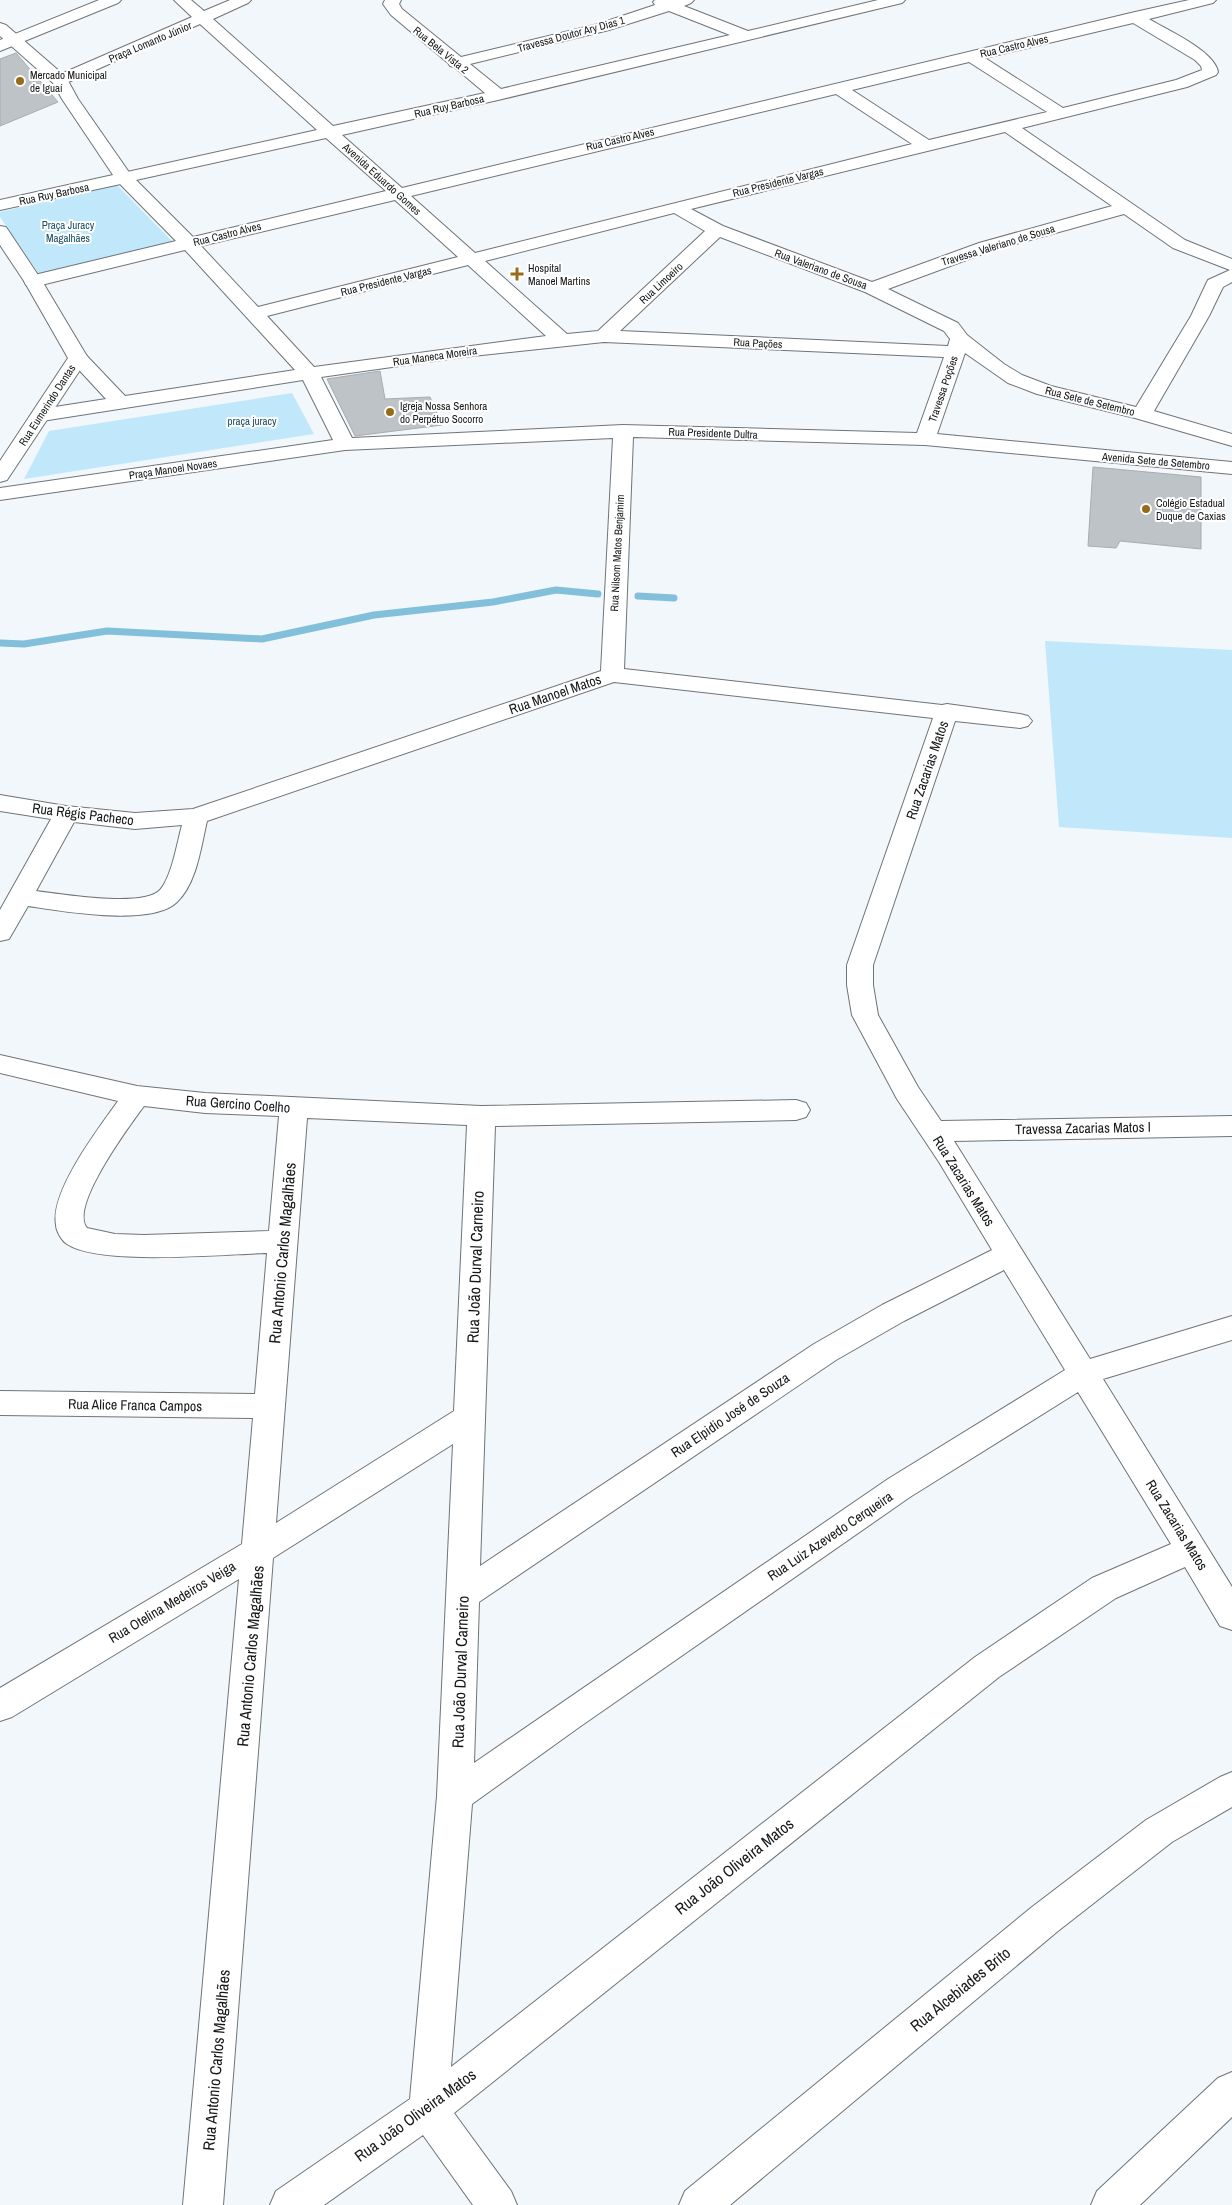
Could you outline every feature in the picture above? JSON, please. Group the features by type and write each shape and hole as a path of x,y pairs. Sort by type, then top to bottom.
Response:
{"street":[{"path":"76,0 89,10"},
{"path":"7,43 114,0"},
{"name":"Praça Lomanto Júnior","path":"60,80 202,20 182,0"},
{"path":"202,20 243,0"},
{"name":"Rua Bela Vista 2","path":"394,0 391,4 396,12 498,96"},
{"name":"Travessa Doutor Ary Dias 1","path":"456,62 603,27 664,3 686,0"},
{"name":"Rua Ruy Barbosa","path":"0,205 498,96 897,0"},
{"name":"Rua Castro Alves","path":"33,281 1198,1"},
{"path":"664,3 746,36"},
{"name":"Rua Presidente Vargas","path":"254,314 677,207 1180,84 1210,72 1210,65 1201,57 1135,17"},
{"name":"Avenida Eduardo Gomes","path":"202,20 561,340"},
{"path":"0,28 7,43 60,80 70,99 124,178 188,243 309,373 344,440"},
{"path":"971,56 1060,113"},
{"path":"838,88 926,146"},
{"path":"1008,126 1125,208 1188,249 1232,265"},
{"name":"Rua Valeriano de Sousa","path":"677,207 691,217 717,230 872,288 951,327 958,346"},
{"name":"Travessa Valeriano de Sousa","path":"872,288 985,247 1125,208"},
{"name":"Rua Limoeiro","path":"604,336 717,230"},
{"path":"0,231 33,281"},
{"path":"1142,414 1200,316 1215,284 1232,275"},
{"name":"Rua Eumerindo Dantas","path":"0,476 78,358 33,281"},
{"name":"Rua Pações","path":"561,340 604,336 958,346"},
{"name":"Rua Maneca Moreira","path":"309,373 561,340"},
{"name":"Rua Sete de Setembro","path":"958,346 1015,379 1044,390 1142,414 1232,440"},
{"name":"Travessa Poções","path":"925,439 958,346"},
{"path":"78,358 120,403"},
{"path":"42,415 309,373"},
{"path":"308,381 332,431 344,440 335,440 5,491 42,424 308,381"},
{"name":"Rua Presidente Dultra","path":"344,440 623,431 925,439 1080,454"},
{"name":"Rua Nilsom Matos Benjamim","path":"612,675 623,431"},
{"name":"Praça Manoel Novaes","path":"0,494 344,440"},
{"name":"Avenida Sete de Setembro","path":"1080,454 1232,468"},
{"name":"Rua Manoel Matos","path":"196,816 612,675 947,711 1020,721"},
{"name":"Rua Zacarias Matos","path":"947,711 860,965 860,985 865,1015 907,1092 933,1131 1232,1616"},
{"name":"Rua Régis Pacheco","path":"0,803 66,814 135,822 196,816"},
{"path":"0,933 66,814"},
{"path":"20,897 82,905 121,907 151,905 168,898 180,880 196,816"},
{"name":"Rua Gercino Coelho","path":"0,1064 137,1096 205,1103 481,1116 796,1110"},
{"path":"137,1096 114,1126 75,1194 69,1213 70,1227 78,1238 97,1243 127,1246 283,1241"},
{"name":"Rua Antonio Carlos Magalhães","path":"204,2205 294,1108"},
{"name":"Rua João Durval Carneiro","path":"428,2109 455,1796 481,1116"},
{"name":"Travessa Zacarias Matos I","path":"933,1131 1232,1126"},
{"name":"Rua Elpidio José de Souza","path":"463,1595 825,1352 893,1313 1009,1254"},
{"name":"Rua Luiz Azevedo Cerqueira","path":"455,1796 566,1716 899,1488 1082,1374 1232,1328"},
{"name":"Rua Alice Franca Campos","path":"0,1403 270,1406"},
{"name":"Rua Otelina Medeiros Veiga","path":"0,1706 259,1550 470,1417"},
{"name":"Rua João Oliveira Matos","path":"290,2205 428,2109 987,1667 1104,1588 1192,1549"},
{"name":"Rua Alcebiades Brito","path":"699,2205 1045,1919 1159,1831 1232,1788"},
{"path":"1112,2205 1232,2091"},
{"path":"428,2109 497,2205"}],"green space":[{"name":"Praça Juracy Magalhães","path":"117,185 173,242 39,274 0,217 0,212"},
{"name":"praça juracy","path":"292,393 314,434 24,479 49,431"},
{"path":"1045,641 1232,650 1232,838 1059,827"}],"building":[{"name":"Mercado Municipal de Iguaí","path":"16,53 58,102 0,126 0,59"},
{"name":"Igreja Nossa Senhora do Perpétuo Socorro","path":"380,371 385,399 430,397 442,425 355,436 327,379"},
{"name":"Colégio Estadual Duque de Caxias","path":"1093,467 1201,477 1201,549 1120,541 1116,548 1088,546"}],"waterway":[{"path":"0,643 24,644 107,631 262,639 374,615 493,602 556,590 598,594"},
{"path":"638,596 674,598"}],"place":[{"name":"Mercado Municipal de Iguaí","path":"20,81"},
{"name":"Hospital Manoel Martins","path":"517,274"},
{"name":"Igreja Nossa Senhora do Perpétuo Socorro","path":"390,412"},
{"name":"Colégio Estadual Duque de Caxias","path":"1146,509"}]}
